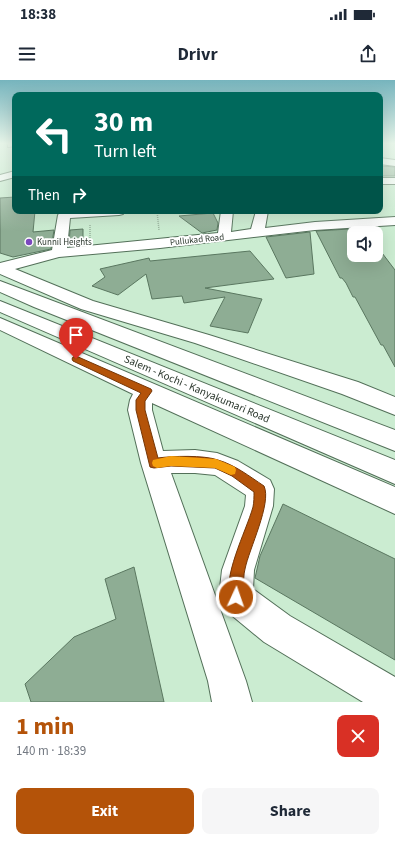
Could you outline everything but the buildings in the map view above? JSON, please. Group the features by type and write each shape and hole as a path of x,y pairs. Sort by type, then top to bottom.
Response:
{"main road":[{"path":"0,178 12,175"},
{"path":"383,181 395,181"},
{"path":"59,253 65,214"},
{"path":"224,237 227,214"},
{"path":"257,233 261,214"},
{"name":"Pullukad Road","path":"0,274 59,253 160,244 314,226 395,221"},
{"path":"0,274 87,305 202,339 350,388 395,406"},
{"name":"Salem - Kochi - Kanyakumari Road","path":"0,274 40,303 395,441"},
{"name":"Salem - Kochi - Kanyakumari Road","path":"0,306 395,472"},
{"path":"0,323 147,391 395,501"},
{"path":"147,391 141,400 140,410 154,463 227,681 232,702"},
{"path":"154,463 171,461 216,464 236,473 260,489 259,506 238,570 236,597 277,629 395,699"}],"path":[{"path":"90,214 90,250"},
{"path":"157,214 160,244"}],"slow traffic":[{"path":"157,463 171,461 216,464 231,470"}],"place":[{"name":"Kunnil Heights","path":"29,242"}],"route":[{"path":"76,359 147,391 141,400 140,410 154,463 171,461 216,464 236,473 260,489 259,506 238,570 236,597"}]}
